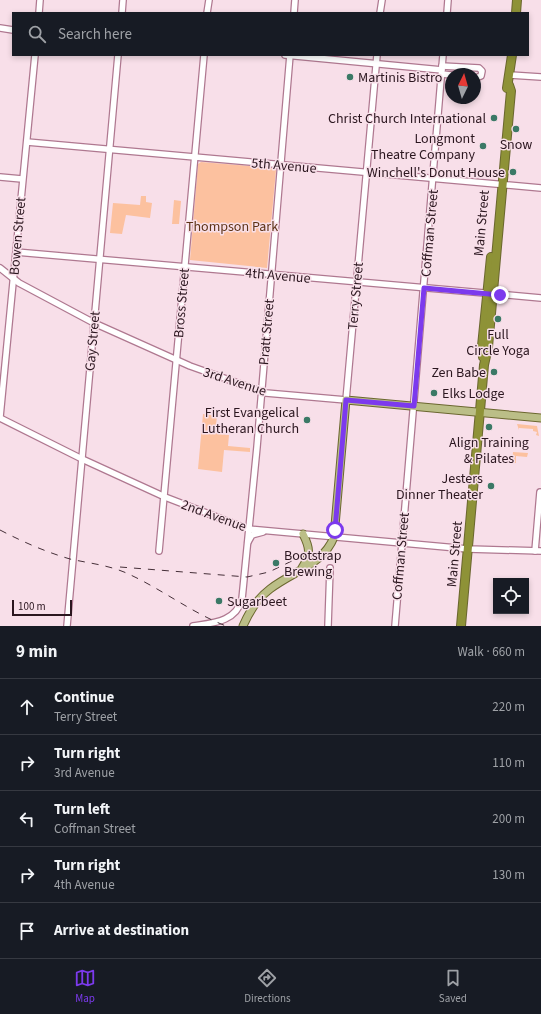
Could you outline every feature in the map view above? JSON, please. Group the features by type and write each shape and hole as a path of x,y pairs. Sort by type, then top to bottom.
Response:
{"highway":[{"path":"516,12 517,0"},
{"name":"Main Street","path":"461,626 484,365 482,346 490,294 500,184 506,90 509,85 512,56"}],"main road":[{"name":"3rd Avenue","path":"346,400 541,418"},
{"name":"Terry Street","path":"334,537 346,400"},
{"path":"296,572 310,553 309,545 303,534"},
{"path":"243,626 250,613 264,594 322,556 334,537"}],"street":[{"path":"39,12 40,0"},
{"path":"122,12 123,0"},
{"path":"208,12 209,0"},
{"path":"294,12 295,0"},
{"path":"380,12 382,0"},
{"path":"447,12 448,0"},
{"path":"0,28 12,30"},
{"name":"Bowen Street","path":"0,417 35,56"},
{"name":"Gay Street","path":"67,626 118,56"},
{"name":"Bross Street","path":"159,551 204,56"},
{"name":"Pratt Street","path":"193,626 224,620 238,609 242,599 290,56"},
{"path":"300,56 445,70"},
{"name":"Terry Street","path":"346,400 377,56"},
{"name":"Coffman Street","path":"395,626 443,56"},
{"path":"510,74 541,77"},
{"name":"5th Avenue","path":"27,142 541,188"},
{"path":"0,177 22,179"},
{"name":"4th Avenue","path":"16,252 541,298"},
{"name":"3rd Avenue","path":"0,268 14,280 94,323 176,360 261,391 346,400"},
{"path":"0,344 7,346"},
{"name":"2nd Avenue","path":"0,417 82,459 249,532 269,530 468,549 538,551"},
{"path":"538,551 540,492"},
{"path":"246,549 252,535 269,530"},
{"path":"328,626 330,568"}],"green space":[{"name":"Thompson Park","path":"201,162 273,168 276,170 267,268 190,260 198,164"},
{"path":"141,196 146,196 146,202 152,203 150,218 126,215 122,234 110,233 113,203 140,205"},
{"path":"174,200 181,201 179,224 172,224"},
{"path":"203,414 217,416 216,426 219,426 219,434 229,435 228,446 250,448 250,452 224,450 222,472 198,469"},
{"path":"517,424 537,426 539,436 536,435 537,432 533,431 533,429 519,428 519,430"},
{"path":"513,452 528,453 527,457 516,456 516,463 512,463"}],"railway":[{"path":"0,530 17,539 61,556 124,572 200,614 226,626"},
{"path":"120,567 247,577 269,572 296,559"}],"place":[{"name":"Martinis Bistro","path":"350,77"},
{"name":"Christ Church International","path":"494,118"},
{"name":"Snow","path":"516,129"},
{"name":"Longmont Theatre Company","path":"483,146"},
{"name":"Winchell's Donut House","path":"513,172"},
{"name":"Full Circle Yoga","path":"498,319"},
{"name":"Zen Babe","path":"494,372"},
{"name":"Elks Lodge","path":"434,393"},
{"name":"First Evangelical Lutheran Church","path":"307,420"},
{"name":"Align Training & Pilates","path":"489,427"},
{"name":"Jesters Dinner Theater","path":"491,486"},
{"name":"Bootstrap Brewing","path":"276,563"},
{"name":"Sugarbeet","path":"219,601"}],"route":[{"path":"335,530 346,400 414,406 424,288 500,295"}]}
